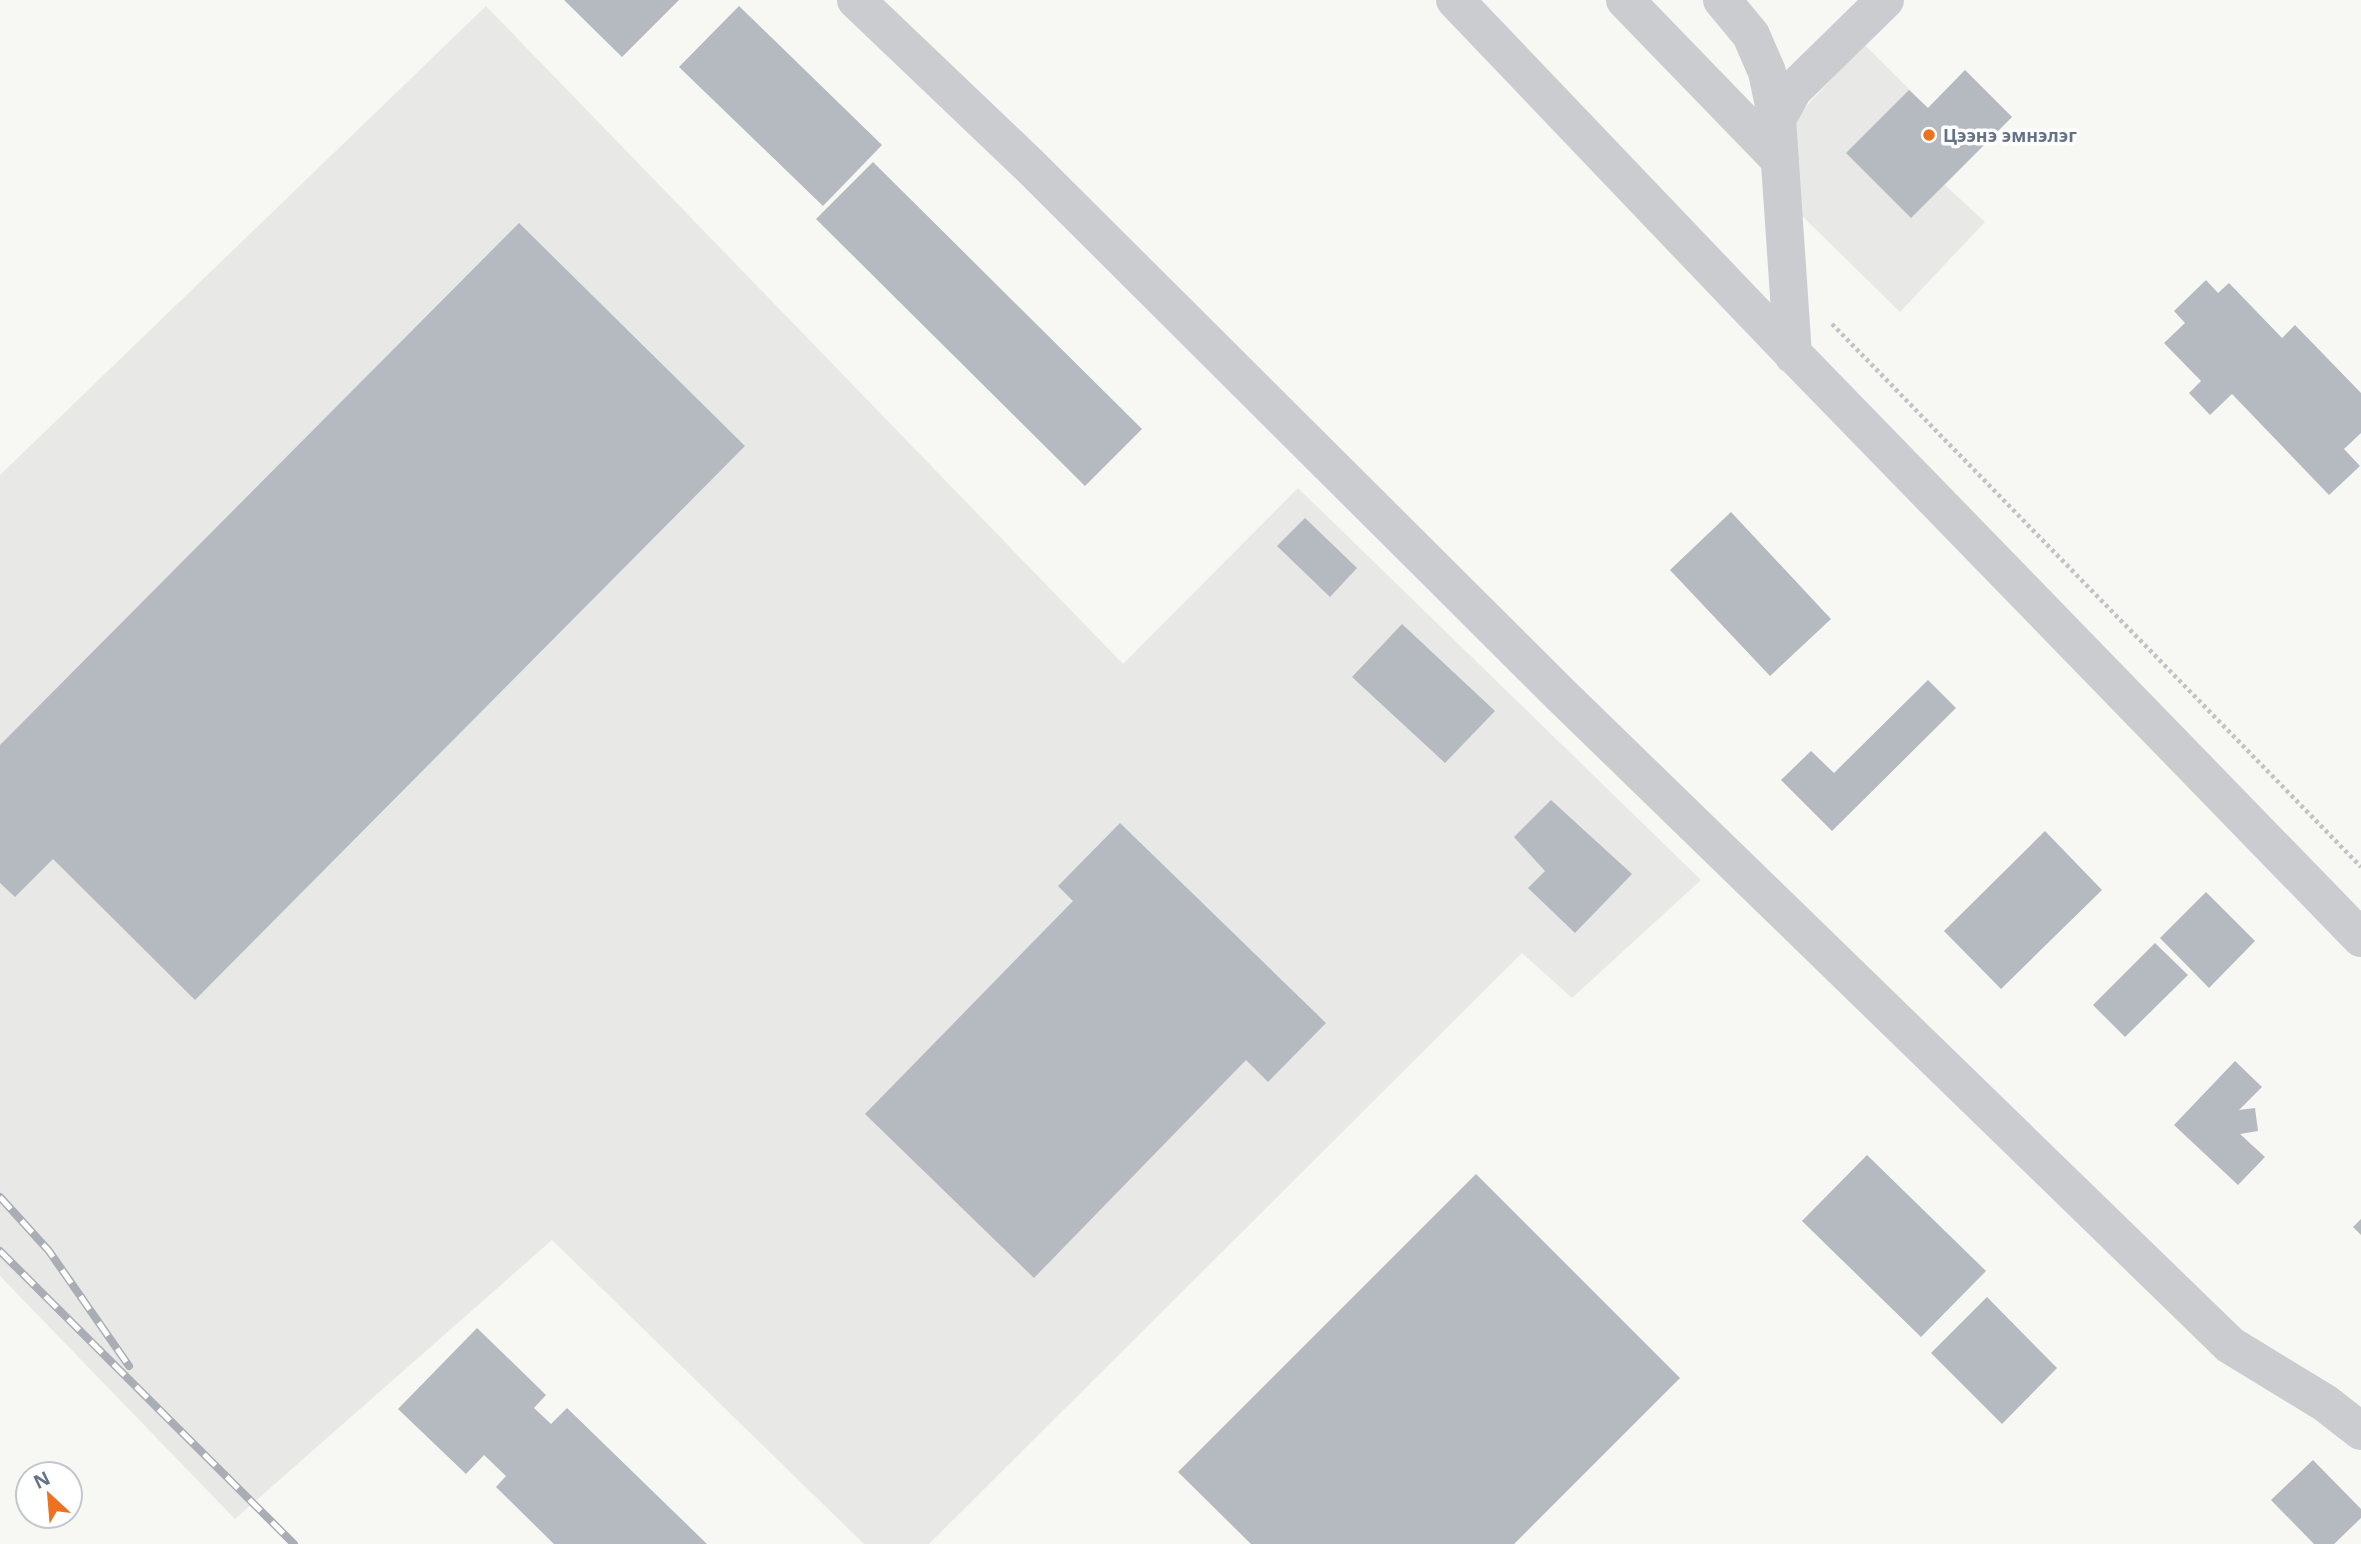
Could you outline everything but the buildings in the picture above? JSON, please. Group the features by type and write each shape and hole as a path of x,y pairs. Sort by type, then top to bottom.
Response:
{"street":[{"path":"856,0 1029,165 1572,706 2230,1345 2325,1403 2361,1431"},
{"path":"1455,0 1793,355 2361,938"},
{"path":"1625,0 1780,160"},
{"path":"1722,0 1751,35 1767,72 1777,119 1793,355"},
{"path":"1777,119 1793,90 1885,0"}],"path":[{"path":"1788,280 2361,867"}],"shaded area":[{"path":"486,6 1123,664 1298,488 1701,880 1572,998 1522,953 929,1544 864,1544 552,1240 235,1519 0,1276 0,475"},
{"path":"1864,44 1928,108 1965,70 2012,117 1945,185 1985,222 1900,312 1792,206 1786,135 1802,111"}],"railway":[{"path":"0,1197 49,1251 129,1366"},
{"path":"0,1251 294,1544"}],"place":[{"name":"Цээнэ эмнэлэг","path":"1929,135"}]}
